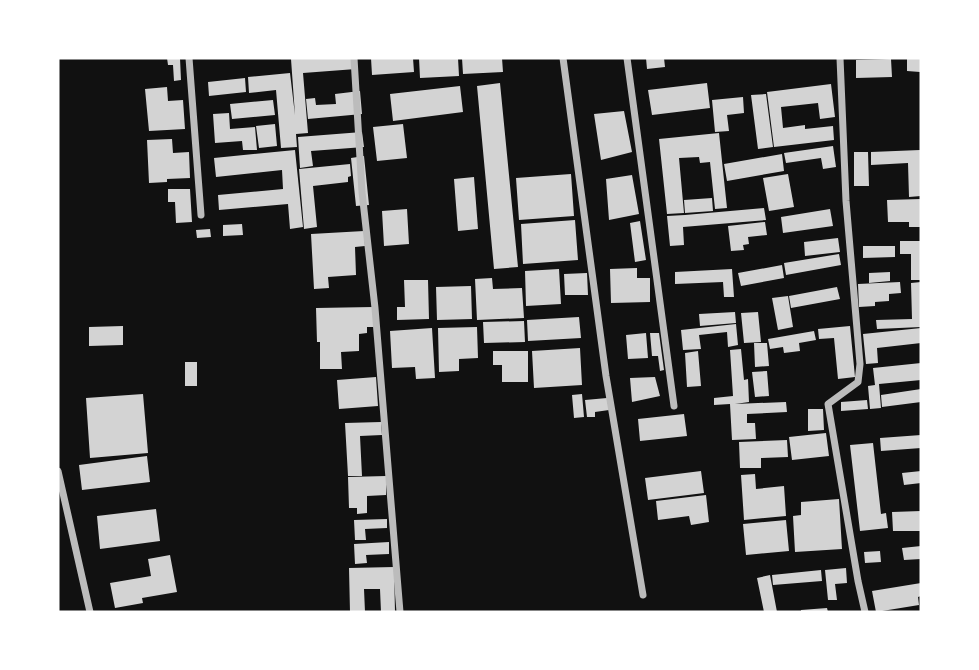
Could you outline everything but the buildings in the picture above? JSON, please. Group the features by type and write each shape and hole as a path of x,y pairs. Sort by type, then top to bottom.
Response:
{"street":[{"path":"189,58 201,215"},
{"path":"354,58 362,192 375,309 400,612"},
{"path":"563,58 606,376 643,596"},
{"path":"627,58 674,406"},
{"path":"840,58 846,201 860,364 858,382 828,404 864,612"},
{"path":"58,471 90,612"}]}
